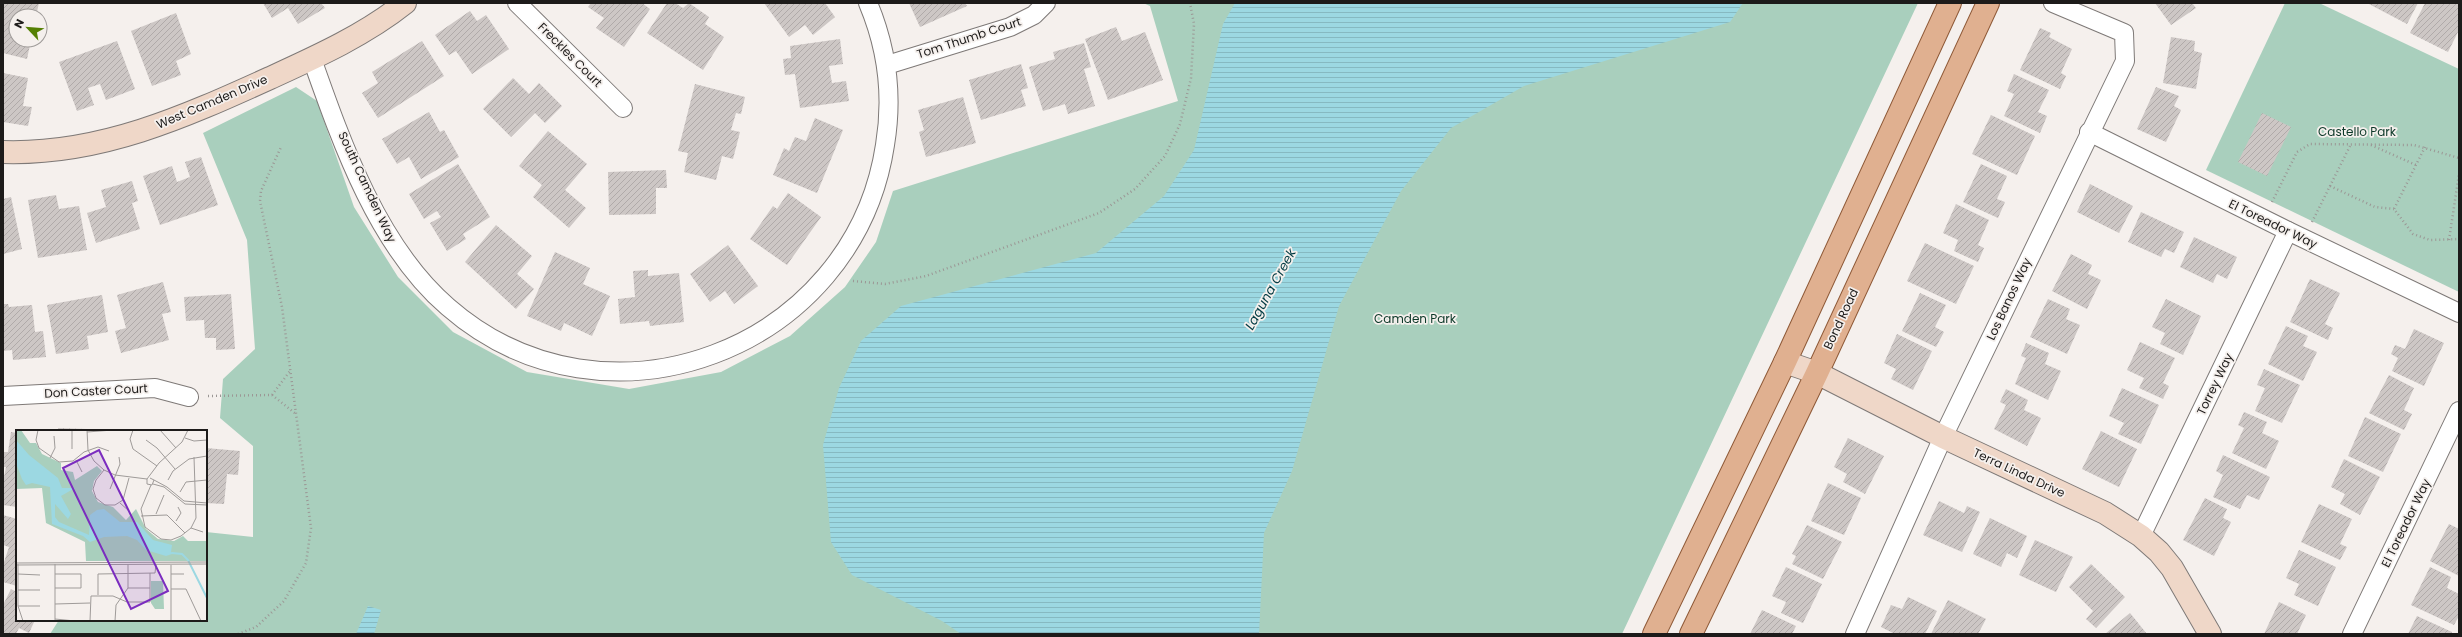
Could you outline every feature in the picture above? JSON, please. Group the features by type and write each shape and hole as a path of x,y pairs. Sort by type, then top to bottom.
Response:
{"main road":[{"path":"1654,634 1785,362 1950,3"},
{"name":"Bond Road","path":"1691,634 1816,374 1988,3"}],"street":[{"name":"West Camden Drive","path":"3,152 66,148 117,138 168,123 312,59 377,22 405,3"},
{"name":"Freckles Court","path":"517,3 622,108"},
{"name":"South Camden Way","path":"312,59 350,156 385,232 400,256 430,290 467,321 524,353 567,366 612,372 657,370 679,366 726,350 771,326 807,297 823,280 846,249 862,222 878,179 887,133 887,65 868,3"},
{"name":"Tom Thumb Court","path":"887,65 1010,27 1034,15 1046,3"},
{"name":"Los Banos Way","path":"1855,634 1943,437 2089,132 2125,61 2124,33 2053,3"},
{"name":"El Toreador Way","path":"2089,132 2288,231 2459,313"},
{"name":"Torrey Way","path":"2142,536 2288,231"},
{"name":"Terra Linda Drive","path":"1785,362 1816,374 1943,437 2105,513 2142,536 2172,568 2210,634"},
{"name":"Don Caster Court","path":"3,396 155,388 189,397"},
{"name":"El Toreador Way","path":"2352,634 2459,412"}],"path":[{"path":"853,282 885,284 926,276 1099,213 1135,189 1165,156 1180,124 1191,78 1194,24 1190,3"},
{"path":"2269,208 2297,152 2310,144 2414,145 2459,158"},
{"path":"2309,227 2351,144"},
{"path":"2369,144 2416,165"},
{"path":"238,634 256,627 284,601 306,564 311,528 282,306 260,201 261,191 281,147"},
{"path":"2394,209 2425,148"},
{"path":"2449,240 2459,174"},
{"path":"2330,186 2375,207 2394,209 2413,234 2430,240 2459,239"},
{"path":"272,395 291,371"},
{"path":"189,397 272,395 296,414"}],"green space":[{"name":"Camden Park","path":"1143,3 1918,3 1622,634 50,634 58,621 207,621 207,532 253,537 253,446 220,418 223,379 255,349 247,240 203,133 296,87 317,101 354,207 398,277 453,332 527,372 629,389 721,372 790,336 845,287 876,242 893,191 1178,101 1150,6"},
{"name":"Castello Park","path":"2285,3 2319,3 2459,69 2459,292 2206,170"}],"water":[{"name":"Laguna Creek","path":"1235,3 1743,3 1730,22 1524,86 1451,128 1401,191 1339,306 1292,471 1264,533 1259,634 961,634 942,621 852,575 831,542 823,445 839,388 861,341 901,306 1096,253 1164,196 1194,150 1223,24"},
{"path":"368,606 381,610 374,634 356,634"}],"building":[{"path":"3,3 39,3 38,8 8,8 8,48 29,48 27,59 3,53"},
{"path":"263,3 321,3 325,8 298,24 288,8 272,18"},
{"path":"591,3 642,3 650,9 624,47 596,28 604,18 588,7"},
{"path":"667,3 675,3 683,8 689,3 709,17 705,24 724,37 703,70 647,33"},
{"path":"764,3 825,3 835,17 813,35 805,25 789,37"},
{"path":"909,3 965,3 967,6 920,27"},
{"path":"2155,3 2192,3 2196,8 2171,25"},
{"path":"2367,3 2418,3 2407,24"},
{"path":"2425,3 2459,3 2459,30 2448,52 2410,33"},
{"path":"470,11 477,21 486,15 509,49 472,74 456,51 449,55 435,35"},
{"path":"176,13 191,54 176,61 181,75 152,86 131,31"},
{"path":"1116,27 1122,41 1145,32 1163,80 1108,100 1085,39"},
{"path":"2040,28 2051,33 2049,37 2072,49 2061,73 2066,76 2060,89 2020,70"},
{"path":"2171,37 2195,41 2194,51 2202,53 2196,89 2163,83"},
{"path":"840,39 843,64 829,66 832,83 846,81 849,101 800,108 795,74 785,75 783,59 791,58 790,46"},
{"path":"117,41 135,89 106,100 100,84 88,88 94,105 77,111 59,62"},
{"path":"422,41 444,76 378,118 362,93 378,83 372,72"},
{"path":"1084,43 1091,67 1084,69 1095,106 1068,114 1065,104 1043,111 1029,67 1055,59 1053,52"},
{"path":"1021,64 1028,88 1021,90 1026,106 981,120 969,80"},
{"path":"3,73 28,78 23,106 32,107 28,126 3,122"},
{"path":"2014,74 2049,90 2038,112 2047,116 2040,133 2004,116 2014,94 2007,91"},
{"path":"513,78 529,94 539,83 562,106 545,123 535,113 511,137 483,109"},
{"path":"695,84 745,97 741,114 736,113 731,130 740,132 733,159 722,156 716,180 684,172 688,153 678,151"},
{"path":"2156,87 2179,96 2174,106 2181,110 2166,142 2137,129"},
{"path":"963,97 976,143 926,157 919,132 924,130 918,110"},
{"path":"429,112 440,132 444,130 459,157 421,179 409,157 397,164 382,139"},
{"path":"2262,113 2291,127 2267,176 2238,162"},
{"path":"1991,115 2035,136 2017,175 1972,154"},
{"path":"815,118 843,130 817,193 773,175 784,148 789,151 795,137 806,141"},
{"path":"548,131 587,164 565,190 586,208 569,228 533,197 542,185 519,166"},
{"path":"201,157 218,205 160,225 143,176 172,166 177,182 190,177 185,162"},
{"path":"458,164 490,217 463,234 466,239 447,251 430,223 441,217 437,211 424,219 409,194"},
{"path":"1981,164 2007,176 1997,199 2005,202 1998,218 1963,202"},
{"path":"666,170 667,188 656,188 656,214 609,215 608,172"},
{"path":"132,181 138,201 132,203 140,229 96,243 87,213 106,207 101,190"},
{"path":"2090,184 2133,206 2119,233 2077,212"},
{"path":"788,193 821,217 787,265 750,239 773,206 777,209"},
{"path":"56,195 59,209 79,206 87,250 38,258 28,200"},
{"path":"11,197 22,249 3,254 3,199"},
{"path":"1956,204 1989,220 1978,245 1984,248 1978,262 1954,251 1958,240 1943,233"},
{"path":"2141,212 2184,232 2174,253 2165,249 2161,257 2128,242"},
{"path":"496,225 532,256 517,274 534,289 516,309 465,262"},
{"path":"2194,237 2237,257 2227,279 2217,274 2213,283 2180,267"},
{"path":"1925,243 1974,266 1956,304 1907,281"},
{"path":"728,245 758,286 734,304 725,291 710,302 690,274"},
{"path":"555,252 590,268 583,284 610,296 592,336 564,323 561,331 527,316"},
{"path":"2071,254 2092,265 2088,274 2101,280 2087,309 2052,291"},
{"path":"648,270 648,276 679,273 684,322 650,326 649,321 620,324 618,299 635,297 633,271"},
{"path":"2310,279 2340,293 2325,324 2333,328 2328,340 2290,322"},
{"path":"163,282 171,312 162,314 169,340 121,353 115,331 126,328 117,295"},
{"path":"1920,293 1946,305 1935,327 1944,332 1936,347 1902,331"},
{"path":"231,294 235,349 216,350 216,338 205,338 204,320 186,321 184,297"},
{"path":"102,295 108,332 87,336 89,349 56,354 47,305"},
{"path":"2048,299 2070,309 2066,319 2080,325 2067,354 2030,337"},
{"path":"2166,299 2201,316 2183,355 2160,344 2165,333 2152,327"},
{"path":"3,304 8,304 9,307 32,305 35,332 43,331 46,357 13,360 12,350 3,351"},
{"path":"2286,326 2308,336 2303,346 2317,352 2303,381 2268,364"},
{"path":"2414,329 2444,343 2424,386 2392,371 2398,358 2391,354 2395,345 2405,349"},
{"path":"1897,334 1932,351 1913,390 1891,379 1896,369 1884,363"},
{"path":"2140,342 2175,358 2163,383 2169,386 2163,399 2139,388 2144,378 2127,370"},
{"path":"2026,343 2049,353 2045,364 2061,371 2048,400 2015,384 2026,358 2021,356"},
{"path":"2264,369 2300,385 2282,423 2255,411 2265,388 2257,385"},
{"path":"2389,375 2414,388 2404,410 2412,414 2404,430 2369,413"},
{"path":"2122,388 2159,405 2141,444 2118,434 2124,423 2109,416"},
{"path":"2006,389 2028,400 2024,410 2041,418 2027,446 1994,429 2006,405 2000,402"},
{"path":"2244,412 2267,422 2262,433 2279,441 2266,469 2232,453 2244,428 2238,425"},
{"path":"2365,417 2401,434 2383,472 2348,456"},
{"path":"58,428 87,429 87,430 58,430"},
{"path":"2101,431 2137,449 2119,487 2082,469"},
{"path":"11,432 16,433 16,507 3,505 3,482 6,467 3,467 3,452 8,452"},
{"path":"1848,438 1884,456 1865,494 1843,482 1847,474 1834,467"},
{"path":"207,448 240,451 238,475 227,474 224,504 207,503"},
{"path":"2223,455 2270,477 2259,500 2247,495 2240,509 2213,497 2223,475 2216,471"},
{"path":"2344,459 2380,477 2360,515 2340,504 2345,494 2331,487"},
{"path":"1828,483 1861,498 1844,535 1811,521"},
{"path":"2205,498 2227,509 2223,518 2231,522 2214,556 2183,540"},
{"path":"1939,501 1964,513 1967,506 1980,512 1962,552 1923,535"},
{"path":"2319,504 2352,519 2340,544 2347,547 2340,560 2301,542"},
{"path":"3,515 16,519 16,586 3,582 3,565 9,547 3,545"},
{"path":"1990,518 2027,536 2017,558 2007,553 2001,567 1973,554"},
{"path":"2449,524 2459,529 2459,576 2430,561"},
{"path":"1807,525 1842,542 1823,579 1792,564 1796,556 1792,554"},
{"path":"2035,540 2073,557 2056,592 2019,575"},
{"path":"2299,550 2336,567 2318,606 2294,595 2299,584 2286,578"},
{"path":"2091,564 2125,597 2096,628 2086,619 2093,611 2069,587"},
{"path":"1786,567 1822,584 1803,623 1781,613 1786,602 1772,596"},
{"path":"2430,567 2451,577 2447,588 2459,594 2459,616 2454,625 2411,605"},
{"path":"11,589 16,592 16,621 35,621 29,633 19,628 16,634 3,634 3,605"},
{"path":"1908,597 1937,611 1925,634 1895,634 1881,627 1891,605 1902,609"},
{"path":"1948,600 1986,619 1978,634 1931,634"},
{"path":"2279,602 2306,615 2297,634 2264,634"},
{"path":"1762,610 1796,626 1792,634 1750,634"},
{"path":"2130,613 2147,634 2105,634"},
{"path":"2417,616 2452,632 2451,634 2408,634"}]}
